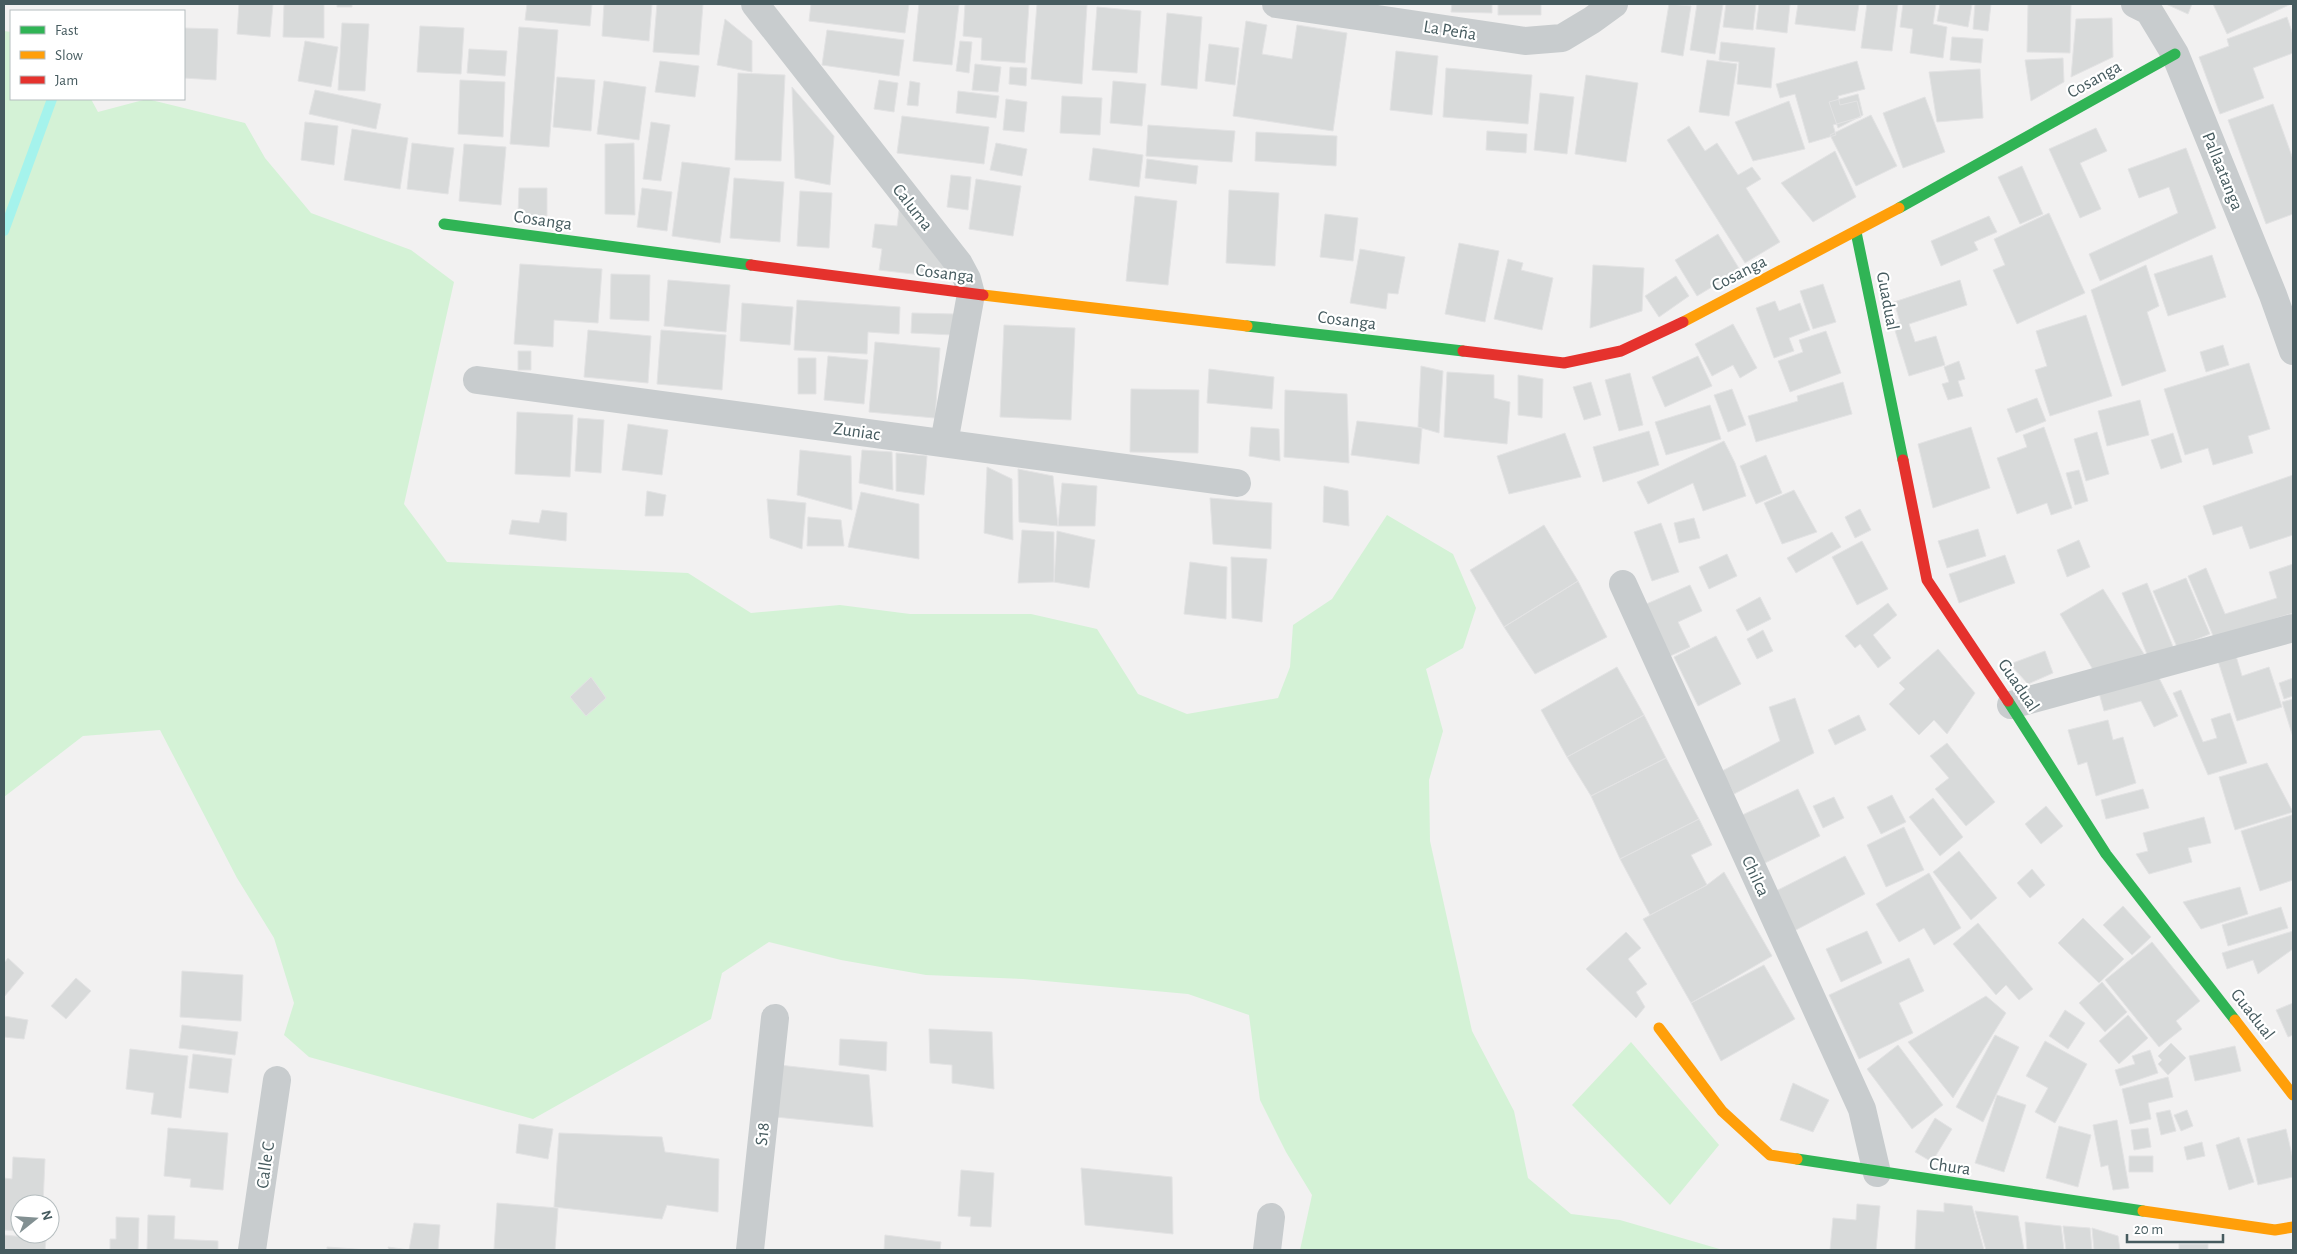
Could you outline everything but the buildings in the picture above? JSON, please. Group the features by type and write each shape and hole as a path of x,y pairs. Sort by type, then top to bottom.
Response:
{"street":[{"name":"Caluma","path":"755,4 959,264 968,279 971,294 944,443"},
{"name":"La Peña","path":"1276,4 1525,42 1562,38 1614,4"},
{"name":"Pallaatanga","path":"2135,4 2149,11 2175,54 2283,292 2293,351"},
{"name":"Cosanga","path":"444,224 971,294 1564,363 1620,351 1673,327 1856,232 2175,54"},
{"name":"Guadual","path":"1856,232 1927,580 2011,705 2106,854 2293,1095"},
{"name":"Zuniac","path":"477,380 1237,483"},
{"name":"Chilca","path":"1622,584 1862,1109 1877,1173"},
{"path":"2011,705 2293,628"},
{"name":"S18","path":"750,1250 774,1018"},
{"name":"Chura","path":"1658,1028 1722,1111 1770,1155 1877,1173 2275,1230 2293,1228"},
{"name":"Calle C","path":"252,1250 277,1080"},
{"path":"1267,1250 1271,1217"}],"green space":[{"path":"4,31 10,32 10,100 92,100 98,112 143,100 151,100 245,123 265,158 311,213 411,250 454,282 404,504 447,562 688,573 751,613 840,605 910,614 1031,614 1097,629 1138,694 1187,714 1278,698 1290,667 1293,625 1332,599 1387,515 1453,554 1476,608 1463,648 1426,669 1443,731 1429,780 1430,841 1472,1031 1514,1111 1528,1178 1571,1214 1620,1220 1723,1250 1300,1250 1312,1195 1286,1152 1260,1100 1249,1015 1188,994 1023,979 926,975 841,960 769,942 722,973 711,1019 533,1119 309,1057 284,1035 294,1003 274,938 237,878 160,730 83,736 4,797"},
{"path":"1631,1042 1719,1145 1670,1205 1572,1105"}],"waterway":[{"path":"4,231 52,100"}],"traffic: fast":[{"path":"1899,208 2175,54"},
{"path":"444,224 751,265"},
{"path":"1856,232 1903,460"},
{"path":"1247,326 1463,351"},
{"path":"2008,701 2106,854 2235,1020"},
{"path":"1797,1159 2143,1211"}],"traffic: slow":[{"path":"1683,322 1899,208"},
{"path":"983,295 1247,326"},
{"path":"2235,1020 2293,1095"},
{"path":"1659,1028 1722,1111 1770,1155 1797,1159"},
{"path":"2143,1211 2275,1230 2293,1227"}],"traffic: jam":[{"path":"751,265 983,295"},
{"path":"1463,351 1564,363 1621,351 1683,322"},
{"path":"1903,460 1927,580 2008,701"}]}
